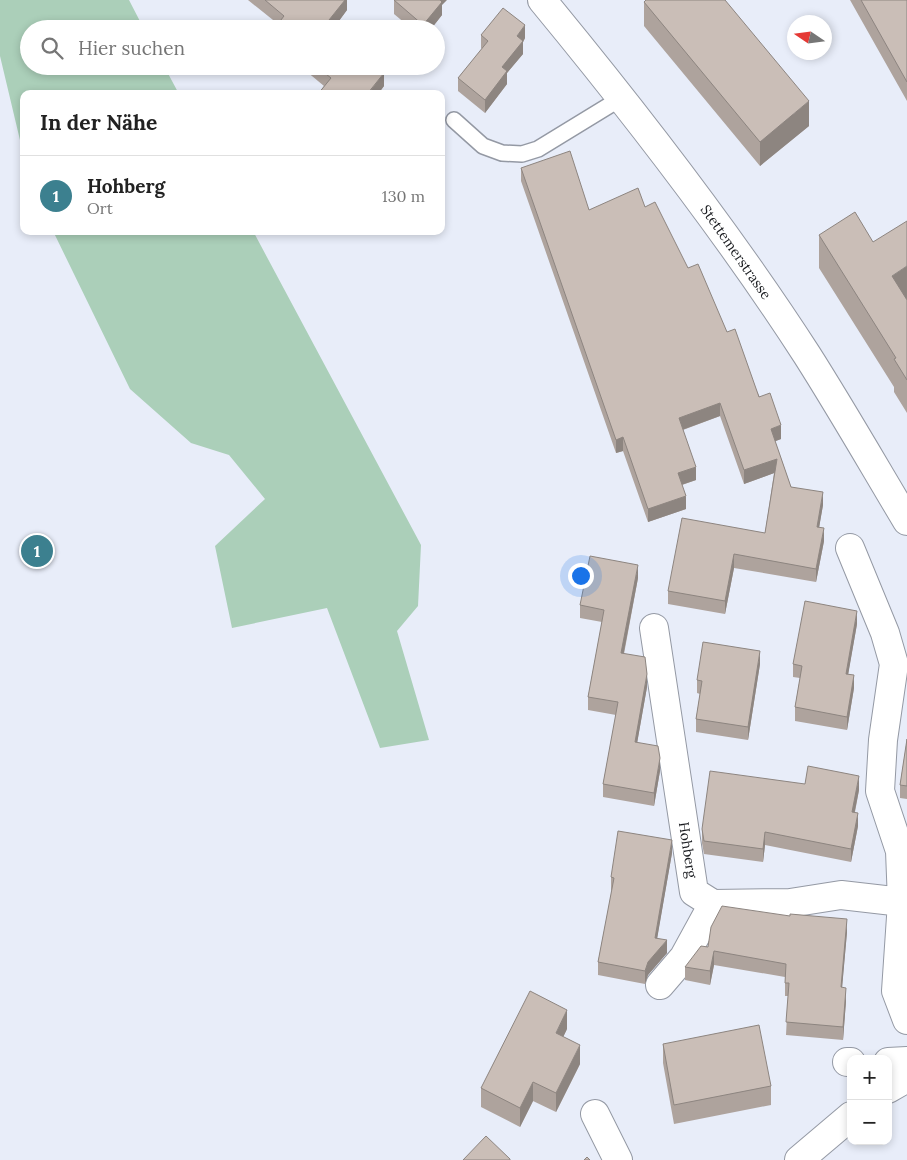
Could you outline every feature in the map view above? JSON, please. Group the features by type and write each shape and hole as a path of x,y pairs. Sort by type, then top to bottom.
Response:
{"street":[{"name":"Stettemerstrasse","path":"542,0 672,161 763,289 807,355 907,521"},
{"path":"850,548 885,632 894,664 883,740 880,792 900,852 902,902 896,991 907,1020"},
{"name":"Hohberg","path":"654,628 694,892 713,904"},
{"path":"660,985 684,957 713,904 790,903 841,895 902,902"},
{"path":"892,1062 907,1061"},
{"path":"892,1087 907,1078"},
{"path":"595,1114 618,1160"},
{"path":"799,1160 847,1119"}],"lane":[{"path":"454,120 484,146 502,154 522,154 538,149 623,98"}],"green space":[{"path":"0,0 129,0 139,20 20,20 20,75 169,75 177,90 20,90 20,140 0,56"},
{"path":"55,235 255,235 421,545 418,606 397,631 429,740 380,748 327,608 232,628 215,546 265,499 229,455 191,443 130,389"}],"building":[{"path":"265,0 345,0 329,20 281,20 284,16"},
{"path":"394,0 440,0 442,2 427,20 417,20"},
{"path":"646,0 725,0 809,101 760,142 644,2"},
{"path":"861,0 907,0 907,82"},
{"path":"503,8 525,25 517,36 523,41 502,67 507,71 485,100 458,78 488,41 481,35"},
{"path":"327,75 382,75 370,90 321,90 331,78"},
{"path":"570,151 589,210 638,188 645,207 655,202 688,268 698,264 727,332 735,329 759,397 770,393 781,425 771,429 791,487 823,492 817,527 824,528 816,569 734,554 725,601 668,591 682,518 765,533 777,459 744,470 720,403 679,418 696,467 678,473 686,496 648,509 623,437 616,440 521,168"},
{"path":"855,212 873,242 907,221 907,266 892,276 907,300 907,380 894,359 896,358 819,235"},
{"path":"590,556 638,565 621,653 645,657 647,674 635,742 658,746 660,758 654,793 603,784 618,702 588,697 604,610 580,605"},
{"path":"805,601 857,611 846,674 854,675 847,717 795,707 802,666 793,664"},
{"path":"703,642 760,651 748,727 696,719 702,681 697,680"},
{"path":"907,739 907,786 900,785"},
{"path":"808,766 859,776 852,812 858,813 851,849 765,832 763,849 704,841 702,829 710,771 805,784"},
{"path":"618,831 672,840 655,938 667,940 648,962 645,971 598,962 614,878 611,877"},
{"path":"722,906 790,916 790,914 847,919 841,987 846,988 843,1027 786,1022 789,983 785,983 786,964 714,951 710,971 685,967 701,946 708,947 711,927"},
{"path":"530,991 567,1010 556,1033 580,1045 556,1093 533,1082 520,1108 481,1088"},
{"path":"759,1025 771,1086 674,1105 663,1044"},
{"path":"486,1136 510,1159 510,1160 463,1160"}],"place":[{"name":"Hohberg","path":"37,551"}]}
